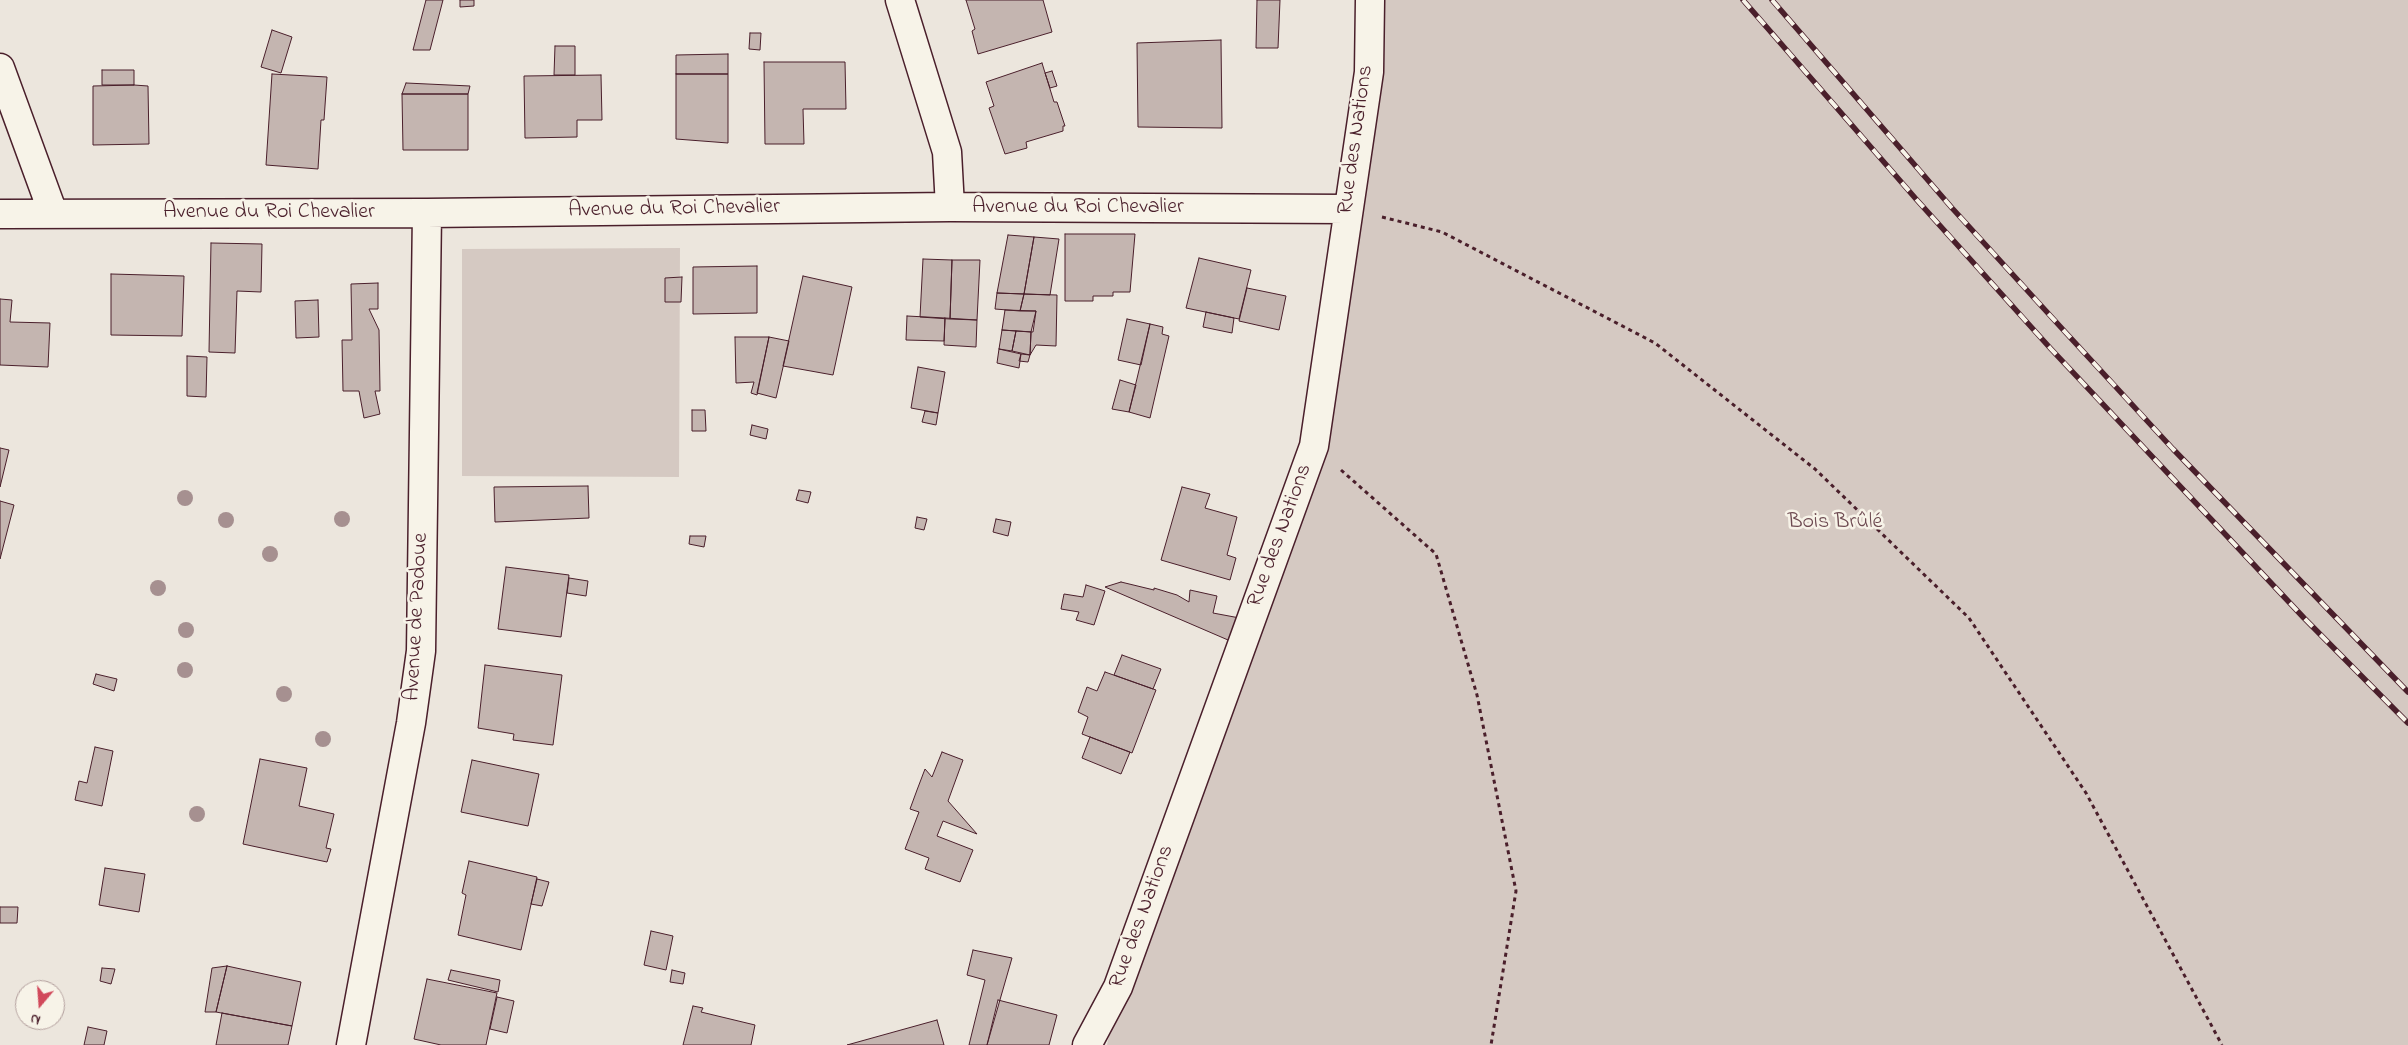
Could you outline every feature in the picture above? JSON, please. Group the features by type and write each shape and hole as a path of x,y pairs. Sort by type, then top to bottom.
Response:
{"street":[{"path":"900,0 947,152 950,207"},
{"name":"Rue des Nations","path":"1087,1045 1118,987 1314,446 1347,209 1369,72 1370,0"},
{"path":"0,68 53,212"},
{"name":"Avenue du Roi Chevalier","path":"0,214 53,212 427,213 950,207 1347,209"},
{"name":"Avenue de Padoue","path":"352,1045 411,723 421,651 427,213"}],"path":[{"path":"1347,209 1442,232 1656,343 1815,469 1968,618 2086,793 2222,1045"},
{"path":"1314,446 1436,554 1477,695 1516,891 1491,1045"}],"green space":[{"name":"Bois Brûlé","path":"1370,0 2408,0 2408,1045 1107,1045 1118,987 1308,462"},
{"path":"680,248 679,477 462,476 462,249"}],"building":[{"path":"426,0 443,0 430,50 413,50"},
{"path":"460,0 474,0 474,6 460,7"},
{"path":"966,0 1043,0 1052,32 978,54 972,31 975,29"},
{"path":"1257,0 1280,0 1278,48 1256,48"},
{"path":"272,30 292,37 281,73 261,67"},
{"path":"750,33 761,33 760,50 749,49"},
{"path":"1221,40 1222,128 1138,127 1137,43"},
{"path":"555,46 575,46 575,75 554,75"},
{"path":"728,54 728,74 676,74 676,55"},
{"path":"764,62 845,62 846,109 803,109 804,144 765,144"},
{"path":"1042,63 1054,102 1057,102 1065,126 1063,126 1063,131 1026,142 1027,148 1005,154 989,108 994,106 986,82"},
{"path":"102,70 134,70 134,85 102,85"},
{"path":"1052,71 1057,86 1050,88 1045,73"},
{"path":"272,74 327,77 324,120 321,120 318,169 266,165"},
{"path":"676,74 728,74 728,143 676,139"},
{"path":"601,75 602,120 577,120 577,137 525,138 524,76"},
{"path":"406,83 470,86 468,94 402,94"},
{"path":"93,86 148,86 149,144 93,145"},
{"path":"402,94 468,94 468,150 403,150"},
{"path":"1065,234 1135,234 1130,292 1113,292 1113,296 1093,296 1093,301 1065,301"},
{"path":"1008,235 1034,237 1024,294 997,293"},
{"path":"1034,237 1059,239 1050,295 1024,294"},
{"path":"211,243 262,244 261,292 237,291 235,353 209,352"},
{"path":"1199,258 1251,270 1239,319 1186,308"},
{"path":"923,259 952,260 950,319 920,317"},
{"path":"952,260 980,260 977,320 950,319"},
{"path":"757,266 757,313 693,314 693,267"},
{"path":"111,274 184,276 182,336 111,335"},
{"path":"803,276 852,287 833,375 783,366"},
{"path":"682,277 681,302 665,302 665,278"},
{"path":"378,283 378,309 369,309 379,330 380,391 375,391 380,414 364,418 359,391 343,391 342,340 352,340 351,284"},
{"path":"1247,288 1286,296 1279,330 1239,321"},
{"path":"997,293 1024,294 1020,311 995,309"},
{"path":"1024,294 1057,295 1056,346 1036,345 1030,355 1031,332 1036,311 1020,311"},
{"path":"0,299 12,300 10,322 50,323 48,367 0,365"},
{"path":"318,300 319,337 296,338 295,301"},
{"path":"1005,310 1036,311 1033,332 1002,330"},
{"path":"1206,312 1234,318 1232,333 1203,327"},
{"path":"907,316 945,318 944,341 906,340"},
{"path":"945,318 977,320 976,347 944,345"},
{"path":"1127,319 1150,324 1141,365 1118,360"},
{"path":"1150,324 1163,327 1162,334 1169,336 1150,418 1129,412"},
{"path":"1002,330 1016,331 1012,351 999,349"},
{"path":"1016,331 1031,332 1030,355 1012,351"},
{"path":"735,337 769,337 757,395 751,393 754,382 736,383"},
{"path":"769,337 789,341 776,398 757,393"},
{"path":"999,349 1021,354 1019,368 997,363"},
{"path":"1021,354 1030,355 1028,362 1019,361"},
{"path":"187,356 207,357 206,397 187,396"},
{"path":"918,367 945,372 938,413 911,408"},
{"path":"1120,380 1136,385 1129,412 1112,409"},
{"path":"692,410 705,410 706,431 692,431"},
{"path":"925,411 938,413 936,425 922,422"},
{"path":"752,425 768,429 766,439 750,435"},
{"path":"0,448 9,450 0,487"},
{"path":"588,486 589,518 495,522 494,487"},
{"path":"1182,487 1210,494 1205,508 1237,517 1227,555 1236,558 1230,580 1161,560"},
{"path":"799,490 811,492 808,503 796,500"},
{"path":"0,501 14,505 0,559"},
{"path":"917,517 927,519 924,530 915,528"},
{"path":"996,519 1011,522 1008,536 993,532"},
{"path":"690,536 706,536 704,547 689,544"},
{"path":"506,567 569,575 561,637 498,629"},
{"path":"569,578 588,581 586,596 567,593"},
{"path":"1121,582 1154,590 1154,588 1177,595 1189,602 1190,590 1217,596 1213,613 1245,619 1235,643 1105,587"},
{"path":"1086,585 1105,591 1094,625 1076,620 1079,612 1061,609 1064,594 1083,597"},
{"path":"1122,655 1161,669 1153,689 1114,675"},
{"path":"485,665 562,675 553,745 513,740 514,734 478,728"},
{"path":"1105,672 1156,690 1132,753 1082,734 1088,717 1078,712 1087,687 1097,691"},
{"path":"96,674 117,679 114,691 93,684"},
{"path":"1090,737 1130,752 1121,774 1082,758"},
{"path":"95,747 113,751 102,806 75,800 79,781 87,783"},
{"path":"942,752 963,760 948,801 977,834 943,821 937,836 973,850 960,882 925,869 929,858 905,849 919,812 910,809 925,769 932,777"},
{"path":"260,759 307,768 299,806 334,814 326,848 331,849 327,862 243,844"},
{"path":"472,760 539,774 528,826 461,812"},
{"path":"469,861 537,877 521,950 458,935 466,895 462,893"},
{"path":"105,868 145,874 139,912 99,905"},
{"path":"537,879 549,882 542,906 531,904"},
{"path":"0,907 18,907 17,923 0,923"},
{"path":"651,931 673,936 666,970 644,965"},
{"path":"973,950 1012,958 987,1045 969,1045 985,980 967,975"},
{"path":"227,966 216,1012 205,1012 212,968"},
{"path":"227,966 301,982 292,1026 216,1012"},
{"path":"102,968 115,969 111,984 100,981"},
{"path":"451,970 500,980 498,992 448,980"},
{"path":"672,970 685,973 683,984 670,982"},
{"path":"427,979 497,993 486,1045 441,1045 414,1039"},
{"path":"497,997 514,1001 507,1033 490,1029"},
{"path":"998,1000 1057,1015 1049,1045 987,1045"},
{"path":"693,1006 703,1008 701,1012 755,1025 751,1045 683,1045"},
{"path":"222,1013 292,1026 288,1045 216,1045"},
{"path":"937,1020 944,1045 847,1045"},
{"path":"88,1027 107,1031 104,1045 84,1045"}],"railway":[{"path":"1743,0 1916,199 2051,349 2304,618 2408,723"},
{"path":"1772,0 1952,208 2067,334 2173,449 2408,692"}]}
